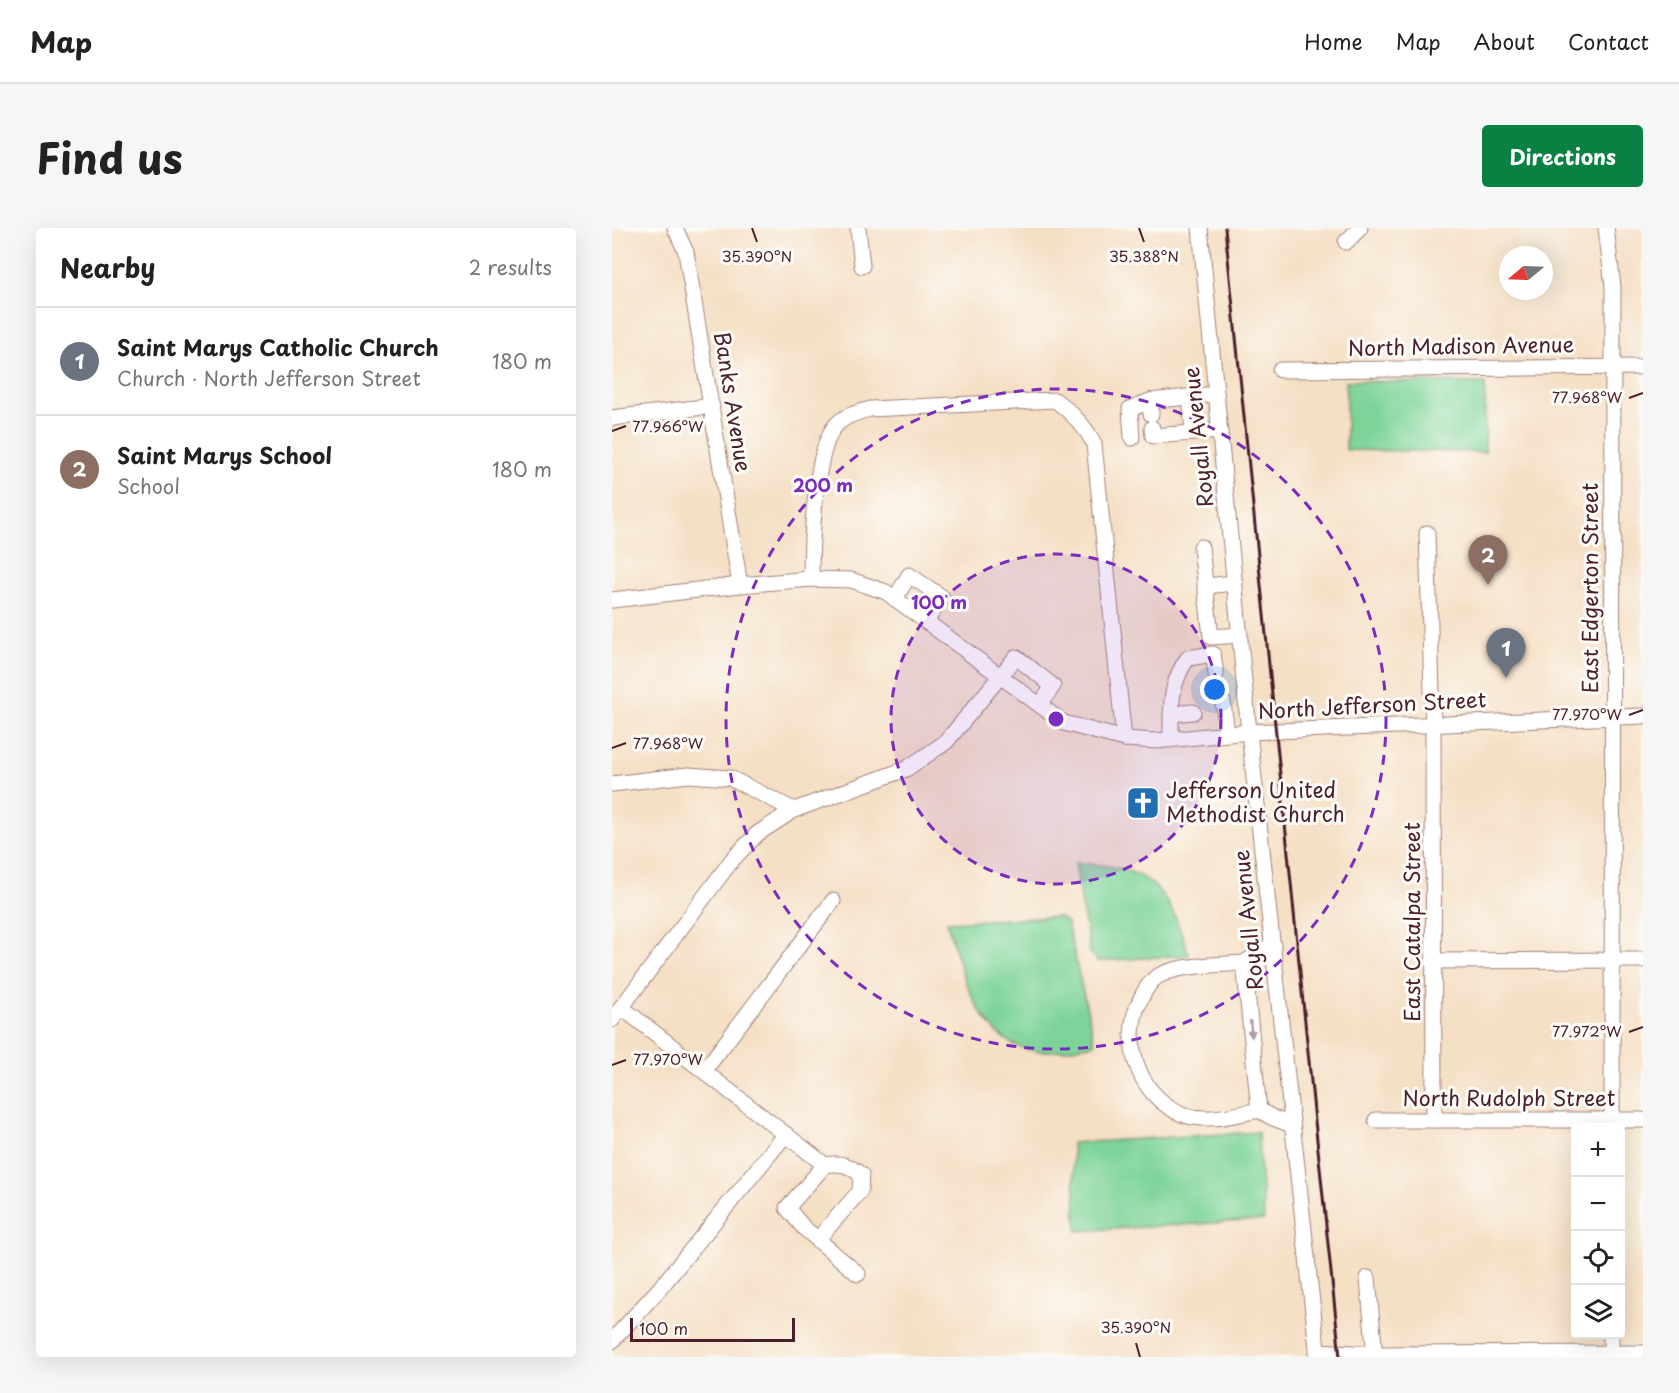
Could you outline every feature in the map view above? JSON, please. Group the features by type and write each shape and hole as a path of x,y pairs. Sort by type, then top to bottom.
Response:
{"street":[{"name":"Banks Avenue","path":"675,228 686,252 740,585"},
{"path":"858,228 862,266"},
{"name":"Royall Avenue","path":"1200,228 1250,732 1317,1354"},
{"path":"1347,242 1360,228"},
{"name":"East Edgerton Street","path":"1606,228 1613,287 1612,1123"},
{"name":"North Madison Avenue","path":"1280,370 1643,367"},
{"path":"1132,438 1130,409 1151,414 1190,397 1216,394"},
{"path":"1190,397 1193,433"},
{"path":"811,579 811,542 823,456 825,446 836,425 849,416 870,409 1055,400 1069,410 1087,430 1094,444 1124,739"},
{"path":"612,418 712,406"},
{"path":"1151,414 1153,436 1220,431"},
{"name":"East Catalpa Street","path":"1427,533 1433,724 1434,1120"},
{"path":"1201,547 1215,674"},
{"path":"895,599 909,575 942,597 926,622"},
{"name":"North Jefferson Street","path":"612,600 811,579 851,580 886,592 1064,723 1124,739 1156,741 1250,732 1643,716"},
{"path":"1205,586 1235,583"},
{"path":"1211,637 1240,634"},
{"path":"1171,740 1170,699 1178,671 1188,658 1242,652"},
{"path":"825,1166 704,1071 617,1014 732,860 757,834 794,810 906,769 945,742 1016,657 1053,686 1040,705"},
{"path":"1223,702 1227,734"},
{"path":"1171,714 1193,712"},
{"path":"612,784 688,775 730,778 794,810"},
{"path":"704,1071 833,901"},
{"path":"1273,944 1244,963 1178,970 1163,974 1153,980 1146,989 1134,1015 1131,1036 1133,1054 1142,1077 1156,1095 1182,1114 1204,1118 1259,1110 1292,1125"},
{"path":"1434,960 1643,960"},
{"path":"1244,963 1259,1110"},
{"name":"North Rudolph Street","path":"1376,1120 1612,1123 1643,1120"},
{"path":"612,1341 660,1288 786,1134"},
{"path":"817,1239 860,1191 861,1175 849,1165 837,1163 825,1166 787,1208 804,1228 858,1274"},
{"path":"1368,1278 1375,1355"},
{"path":"1611,1339 1611,1355"},
{"path":"1317,1354 1611,1355 1643,1353"}],"green space":[{"path":"1346,381 1485,383 1485,452 1346,450"},
{"path":"1075,863 1121,869 1138,875 1152,884 1172,911 1189,955 1098,961 1090,953"},
{"path":"1059,917 1067,923 1095,1044 1052,1051 1034,1051 1009,1042 982,1015 964,977 947,922"},
{"path":"1258,1132 1264,1220 1077,1231 1072,1143"}],"railway":[{"path":"1225,228 1340,1357"}],"place":[{"name":"Saint Marys School","path":"1488,585"},
{"name":"Saint Marys Catholic Church","path":"1506,678"},
{"name":"Jefferson United Methodist Church","path":"1143,803"}]}
